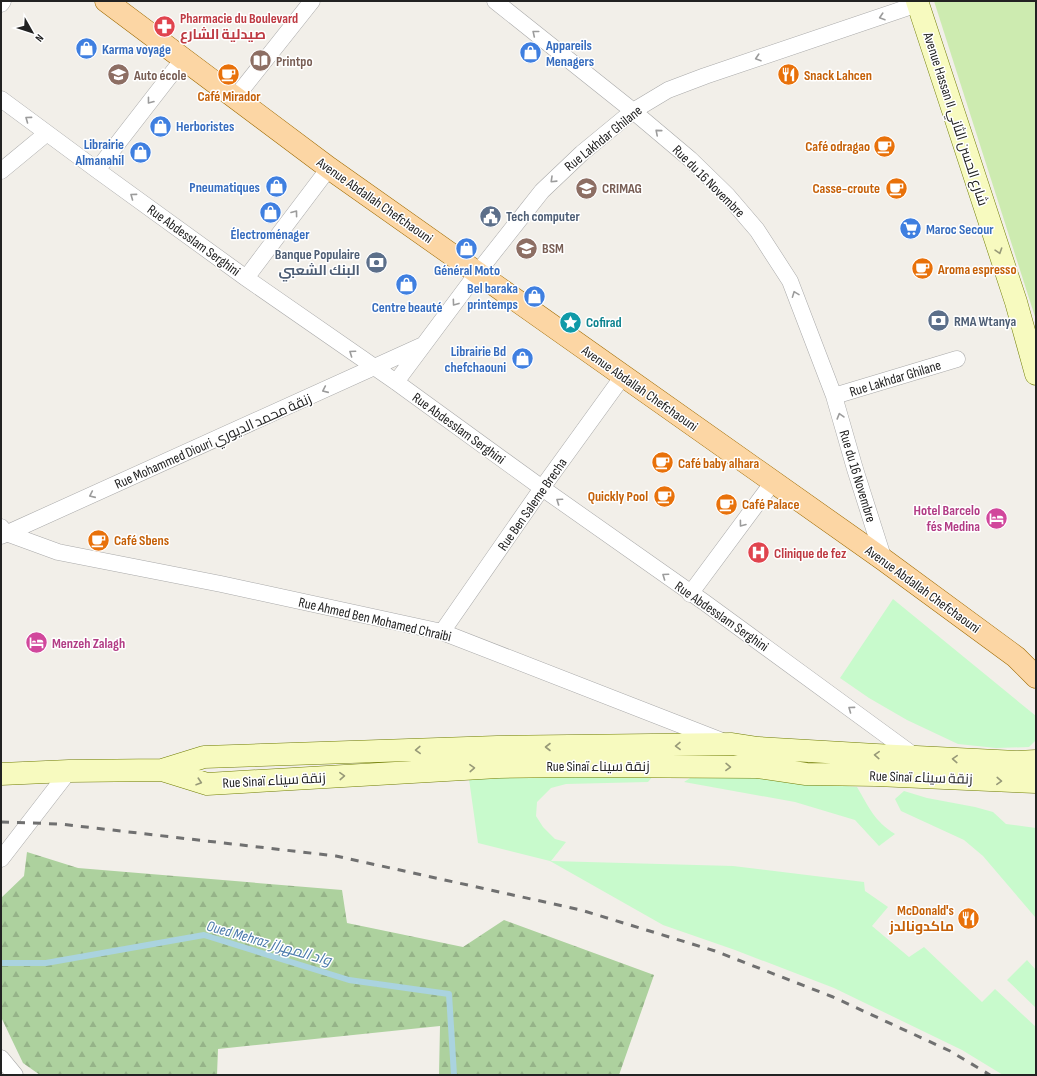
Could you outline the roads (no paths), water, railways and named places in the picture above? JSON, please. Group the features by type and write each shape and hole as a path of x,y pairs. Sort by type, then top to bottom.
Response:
{"main road":[{"name":"Avenue Abdallah Chefchaouni","path":"106,1 329,168 884,560 1026,655 1036,677"}],"street":[{"path":"235,98 312,1"},
{"name":"Rue du 16 Novembre","path":"495,1 633,111 690,160 727,195 757,230 790,281 834,396 884,560"},
{"name":"Rue Lakhdar Ghilane","path":"396,382 478,272 542,191 582,153 633,111 668,90 918,3"},
{"name":"Avenue Hassan II شارع الحسن الثاني","path":"918,3 1016,302 1036,374"},
{"path":"97,170 183,59"},
{"name":"Rue Abdesslam Serghini","path":"1,99 246,278 396,382 916,757"},
{"path":"1,171 47,133"},
{"path":"246,278 329,168"},
{"name":"Rue Mohammed Diouri زنقة محمد الديوري","path":"3,532 424,345"},
{"name":"Rue Lakhdar Ghilane","path":"834,396 957,359"},
{"name":"Rue Ben Saleme Brecha","path":"442,632 542,488 623,376"},
{"path":"690,594 773,482"},
{"name":"Rue Ahmed Ben Mohamed Chraibi","path":"3,532 65,553 221,584 442,632 732,744"},
{"name":"Rue Sinaï زنقة سيناء","path":"1,774 69,771 162,770 204,757 497,747 732,744 758,748 916,757 1017,762 1036,761"},
{"name":"Rue Sinaï زنقة سيناء","path":"162,770 207,784 498,767 575,766 757,767 806,774 883,775 1036,782"},
{"path":"1,859 69,771"},
{"path":"1,1058 15,1075"}],"waterway":[{"name":"Oued Mehraz واد المهراز","path":"1,963 46,963 204,935 349,980 449,994 454,1075"}],"railway":[{"path":"1,822 60,824 336,856 581,910 715,951 833,997 950,1051 990,1075"}],"place":[{"name":"Pharmacie du Boulevard صيدلية الشارع","path":"164,26"},
{"name":"Karma voyage","path":"86,49"},
{"name":"Appareils Menagers","path":"530,53"},
{"name":"Printpo","path":"260,61"},
{"name":"Café Mirador","path":"229,74"},
{"name":"Auto école","path":"118,75"},
{"name":"Snack Lahcen","path":"789,75"},
{"name":"Herboristes","path":"160,126"},
{"name":"Café odragao","path":"885,146"},
{"name":"Librairie Almanahil","path":"140,152"},
{"name":"Pneumatiques","path":"276,187"},
{"name":"CRIMAG","path":"587,188"},
{"name":"Casse-croute","path":"896,188"},
{"name":"Électroménager","path":"270,212"},
{"name":"Tech computer","path":"490,216"},
{"name":"Maroc Secour","path":"911,229"},
{"name":"Général Moto","path":"467,248"},
{"name":"BSM","path":"527,248"},
{"name":"Banque Populaire البنك الشعبي","path":"376,262"},
{"name":"Aroma espresso","path":"923,269"},
{"name":"Centre beauté","path":"407,285"},
{"name":"Bel baraka printemps","path":"534,296"},
{"name":"RMA Wtanya","path":"938,321"},
{"name":"Cofirad","path":"571,322"},
{"name":"Librairie Bd chefchaouni","path":"522,359"},
{"name":"Café baby alhara","path":"663,463"},
{"name":"Quickly Pool","path":"664,496"},
{"name":"Café Palace","path":"726,504"},
{"name":"Hotel Barcelo fés Medina","path":"996,518"},
{"name":"Café Sbens","path":"98,540"},
{"name":"Clinique de fez","path":"758,553"},
{"name":"Menzeh Zalagh","path":"36,643"},
{"name":"McDonald's ماكدونالدز","path":"969,918"}]}
